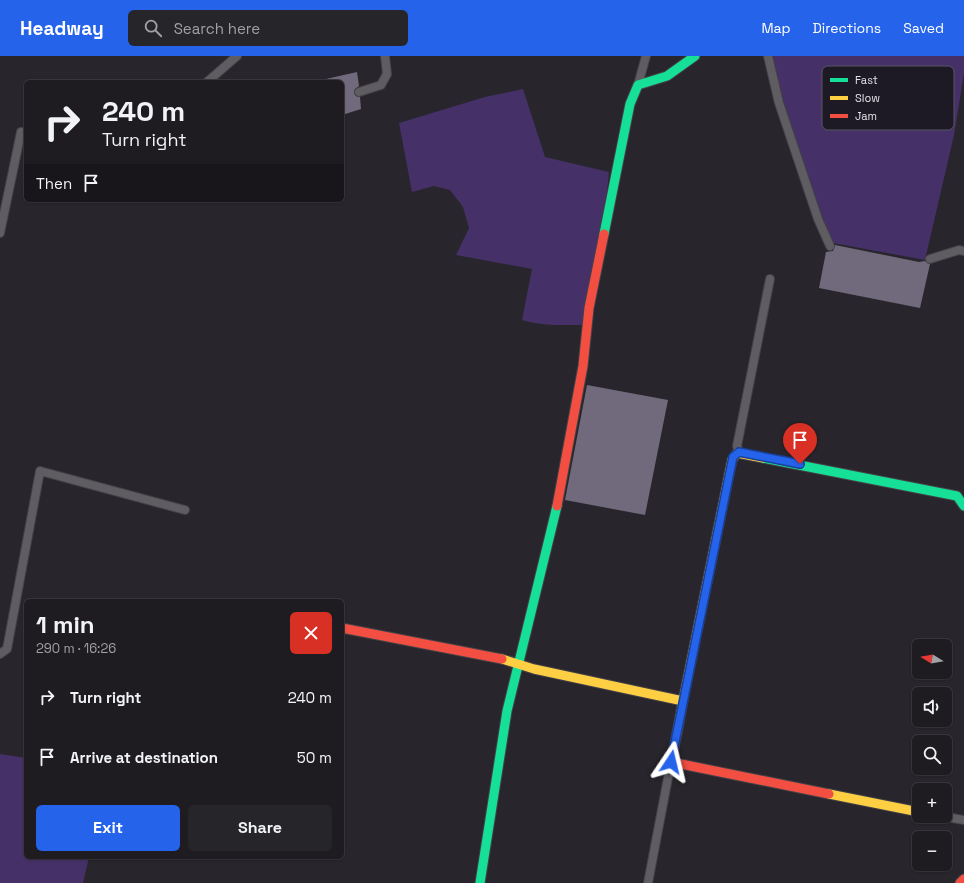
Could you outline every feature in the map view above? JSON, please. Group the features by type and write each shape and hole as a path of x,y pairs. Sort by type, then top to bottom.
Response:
{"street":[{"path":"209,80 237,56"},
{"path":"359,92 381,86 387,74 385,56"},
{"path":"480,883 507,711 554,520 583,366 589,308 626,124 646,56"},
{"path":"638,85 667,76 695,56"},
{"path":"768,56 779,103 818,219 830,246"},
{"path":"0,233 21,132 24,132"},
{"path":"930,259 959,250 964,251"},
{"path":"739,452 737,446 770,279"},
{"path":"648,883 683,701 734,454 739,452 956,496 964,506"},
{"path":"0,654 7,649 40,471 185,510"},
{"path":"344,628 428,643 518,663 534,669 683,701"},
{"path":"671,762 912,811"},
{"path":"952,818 964,820"},
{"path":"960,883 964,879"}],"shaded area":[{"path":"773,56 964,56 964,73 954,135 925,260 833,243 798,151 778,80"},
{"path":"523,89 545,157 609,172 604,221 582,325 544,324 522,320 532,269 456,255 469,228 463,207 450,190 434,186 412,192 399,123 485,97"},
{"path":"0,754 24,758 24,859 89,859 83,883 0,883"}],"building":[{"path":"357,72 359,86 355,89 354,93 356,96 360,97 361,109 344,114 344,80 326,79"},
{"path":"835,245 919,262 925,261 930,264 920,308 819,288 826,252 833,251"},
{"path":"587,385 668,400 645,515 565,500"}],"traffic: fast":[{"path":"604,234 630,104 638,85 667,76 695,56"},
{"path":"763,458 957,496 964,506"},
{"path":"480,883 507,711 557,506"}],"traffic: slow":[{"path":"683,701 732,460 737,453 763,458"},
{"path":"502,659 534,669 683,701 677,733"},
{"path":"829,794 912,811"}],"traffic: jam":[{"path":"557,506 583,366 589,308 604,234"},
{"path":"344,628 502,659"},
{"path":"677,733 671,762 829,794"},
{"path":"960,883 964,879"}],"route":[{"path":"671,762 734,454 739,452 800,464"}]}
